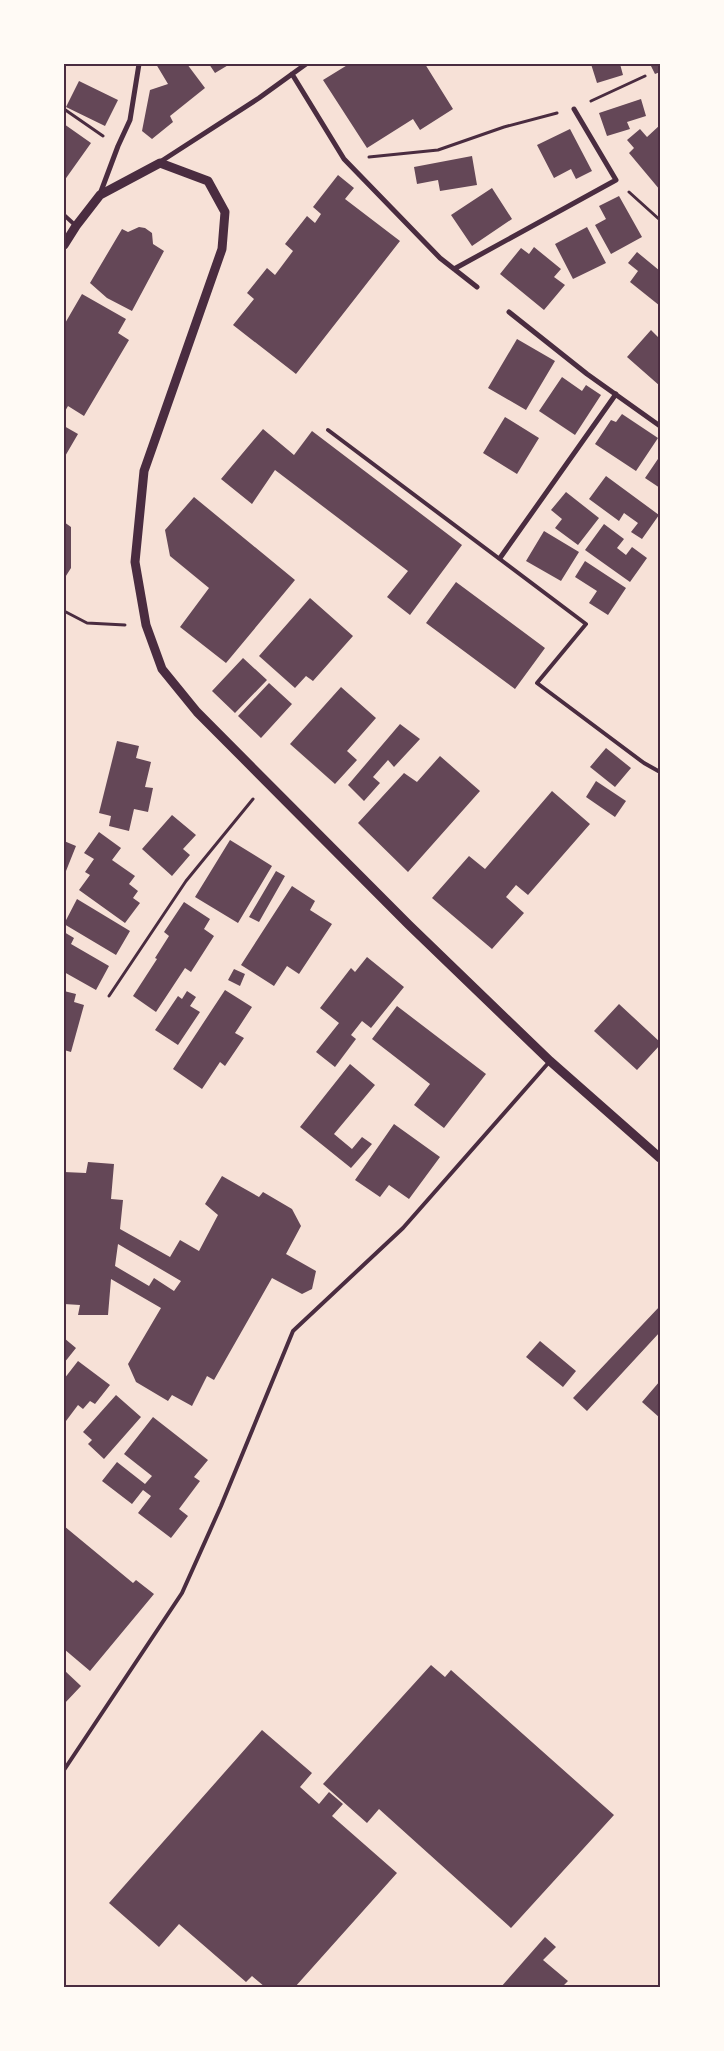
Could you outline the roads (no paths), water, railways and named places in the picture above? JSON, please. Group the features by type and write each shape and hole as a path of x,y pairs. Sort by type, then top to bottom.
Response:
{"street":[{"path":"64,245 100,195 130,120 139,64"},
{"path":"100,195 160,163 259,98 306,64"},
{"path":"292,74 344,159 440,258 477,287"},
{"path":"454,269 616,180 574,109"},
{"path":"160,163 208,181 225,212 222,249 144,471 136,562 146,626 162,669 197,712 268,781 409,925 550,1061 660,1158"},
{"path":"509,312 588,374 660,426"},
{"path":"500,558 616,394"}],"lane":[{"path":"64,215 76,226"},
{"path":"328,430 586,624 537,683 644,763 660,772"},
{"path":"64,1770 182,1593 221,1506 294,1330 403,1228 550,1061"}]}
